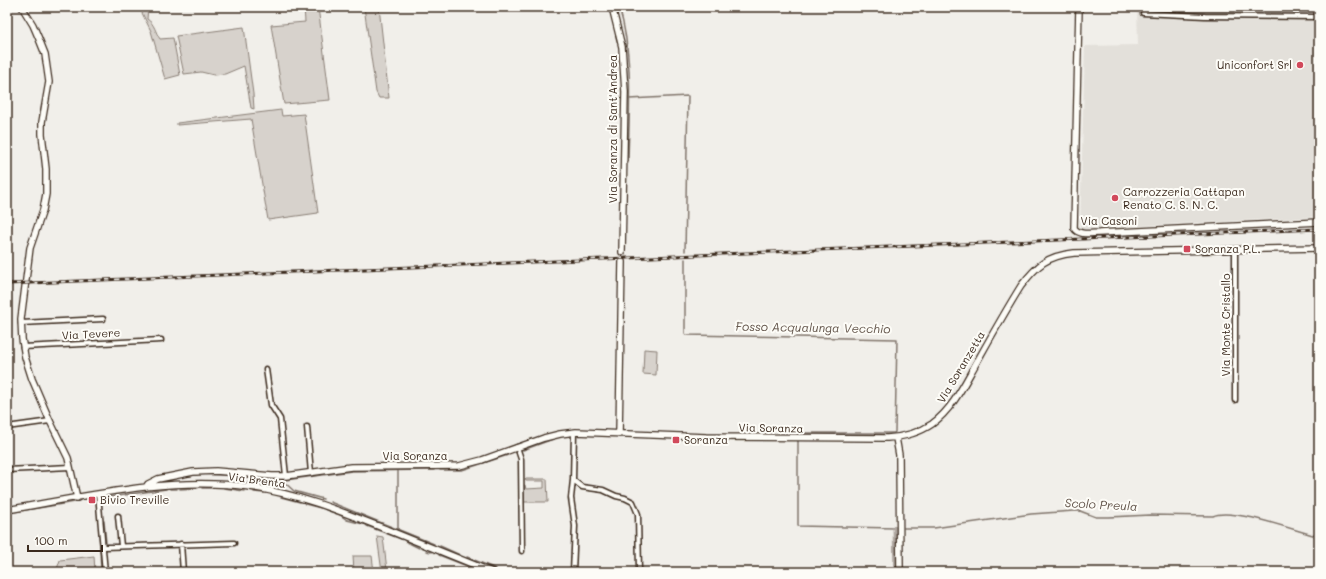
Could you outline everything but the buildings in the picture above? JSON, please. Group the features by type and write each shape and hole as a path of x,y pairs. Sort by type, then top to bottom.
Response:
{"street":[{"path":"22,7 28,14 40,39 45,54 48,82 42,128 46,169 46,194 43,210 30,248 21,323 23,347 32,379 68,458 77,498"},
{"name":"Via Soranza di Sant'Andrea","path":"612,7 620,34 624,67 622,252"},
{"name":"Via Casoni","path":"1079,7 1075,230 1080,233 1099,233 1319,222"},
{"path":"1143,13 1319,17"},
{"name":"Via Soranzetta","path":"896,438 922,430 940,417 952,404 1020,286 1032,271 1051,257 1074,253 1319,248"},
{"name":"Via Monte Cristallo","path":"1235,250 1235,400"},
{"path":"619,434 622,262"},
{"name":"Via Tevere","path":"21,323 103,319"},
{"name":"Via Tevere","path":"23,347 161,340"},
{"path":"266,369 271,405 280,419 286,476"},
{"path":"7,427 50,421"},
{"path":"308,427 311,473"},
{"path":"573,572 575,526 571,498 574,433"},
{"name":"Via Soranza","path":"146,487 148,484 158,479 179,473 193,472 222,472 286,476 358,467 459,466 482,460 552,436 574,433 705,437 896,438"},
{"path":"896,438 899,455 900,572"},
{"path":"517,447 521,459 522,551"},
{"path":"7,470 70,468"},
{"path":"573,480 582,487 603,490 633,502 638,514 639,572"},
{"name":"Via Brenta","path":"7,510 146,487 186,484 214,484 250,487 291,495 335,508 492,572"},
{"path":"98,494 104,547 105,572"},
{"path":"118,516 122,546"},
{"path":"104,547 234,543"},
{"path":"181,544 184,572"}],"shaded area":[{"path":"142,7 148,7 147,19 150,21 160,39 173,38 180,75 165,79 151,31 142,13"},
{"path":"304,7 318,7 330,100 284,104 271,25 305,22"},
{"path":"364,7 379,7 389,98 379,98 376,92"},
{"path":"1137,7 1319,11 1319,217 1080,229 1085,46 1138,45"},
{"path":"244,27 254,109 251,108 244,66 225,74 214,75 201,72 184,74 176,36"},
{"path":"281,110 282,116 304,114 318,213 268,220 251,119 177,125 177,123"},
{"path":"644,349 657,350 656,375 643,374"},
{"path":"525,479 547,479 548,502 524,502 524,485 526,489 544,488 544,481 526,481"},
{"path":"377,536 383,537 387,570 397,572 382,572"},
{"path":"94,556 95,572 56,572 60,560"},
{"path":"353,556 372,556 374,572 354,572"}],"waterway":[{"name":"Fosso Acqualunga Vecchio","path":"619,7 624,26 629,65 630,104 628,163"},
{"name":"Fosso Acqualunga Vecchio","path":"629,99 688,96 685,251"},
{"name":"Fosso Acqualunga Vecchio","path":"685,259 686,335 897,339 894,433 799,433"},
{"path":"523,450 553,439"},
{"name":"Fosso Acqualunga Vecchio","path":"798,441 798,526 895,528"},
{"path":"440,470 462,470 508,455"},
{"path":"189,476 201,474 285,480 352,471 434,470"},
{"path":"398,471 398,529"},
{"path":"282,480 294,491 323,499"},
{"path":"102,501 103,498 166,489 169,487 170,489 177,489"},
{"path":"180,489 198,488"},
{"path":"202,488 214,488"},
{"path":"224,488 244,491"},
{"path":"254,492 264,493"},
{"path":"281,497 300,502"},
{"path":"7,513 75,502"},
{"path":"330,502 434,544"},
{"path":"305,504 321,508"},
{"path":"326,510 340,515 347,520 363,524"},
{"name":"Scolo Preula","path":"904,528 934,528 1031,514 1074,511 1080,511 1096,517 1150,515 1213,516 1222,514 1249,517 1319,537"},
{"path":"104,521 106,543"},
{"path":"99,526 101,572"},
{"path":"367,526 401,539"},
{"path":"895,528 896,572"},
{"path":"571,572 572,533"},
{"path":"405,541 419,548"},
{"path":"440,546 460,555"},
{"path":"426,551 431,552"},
{"path":"439,555 467,566"},
{"path":"467,557 496,569"}],"railway":[{"path":"7,284 1319,229"}],"place":[{"name":"Uniconfort Srl","path":"1300,65"},
{"name":"Carrozzeria Cattapan Renato C. S. N. C.","path":"1115,198"},
{"name":"Soranza P.L.","path":"1187,249"},
{"name":"Soranza","path":"676,440"},
{"name":"Bivio Treville","path":"92,500"}]}
